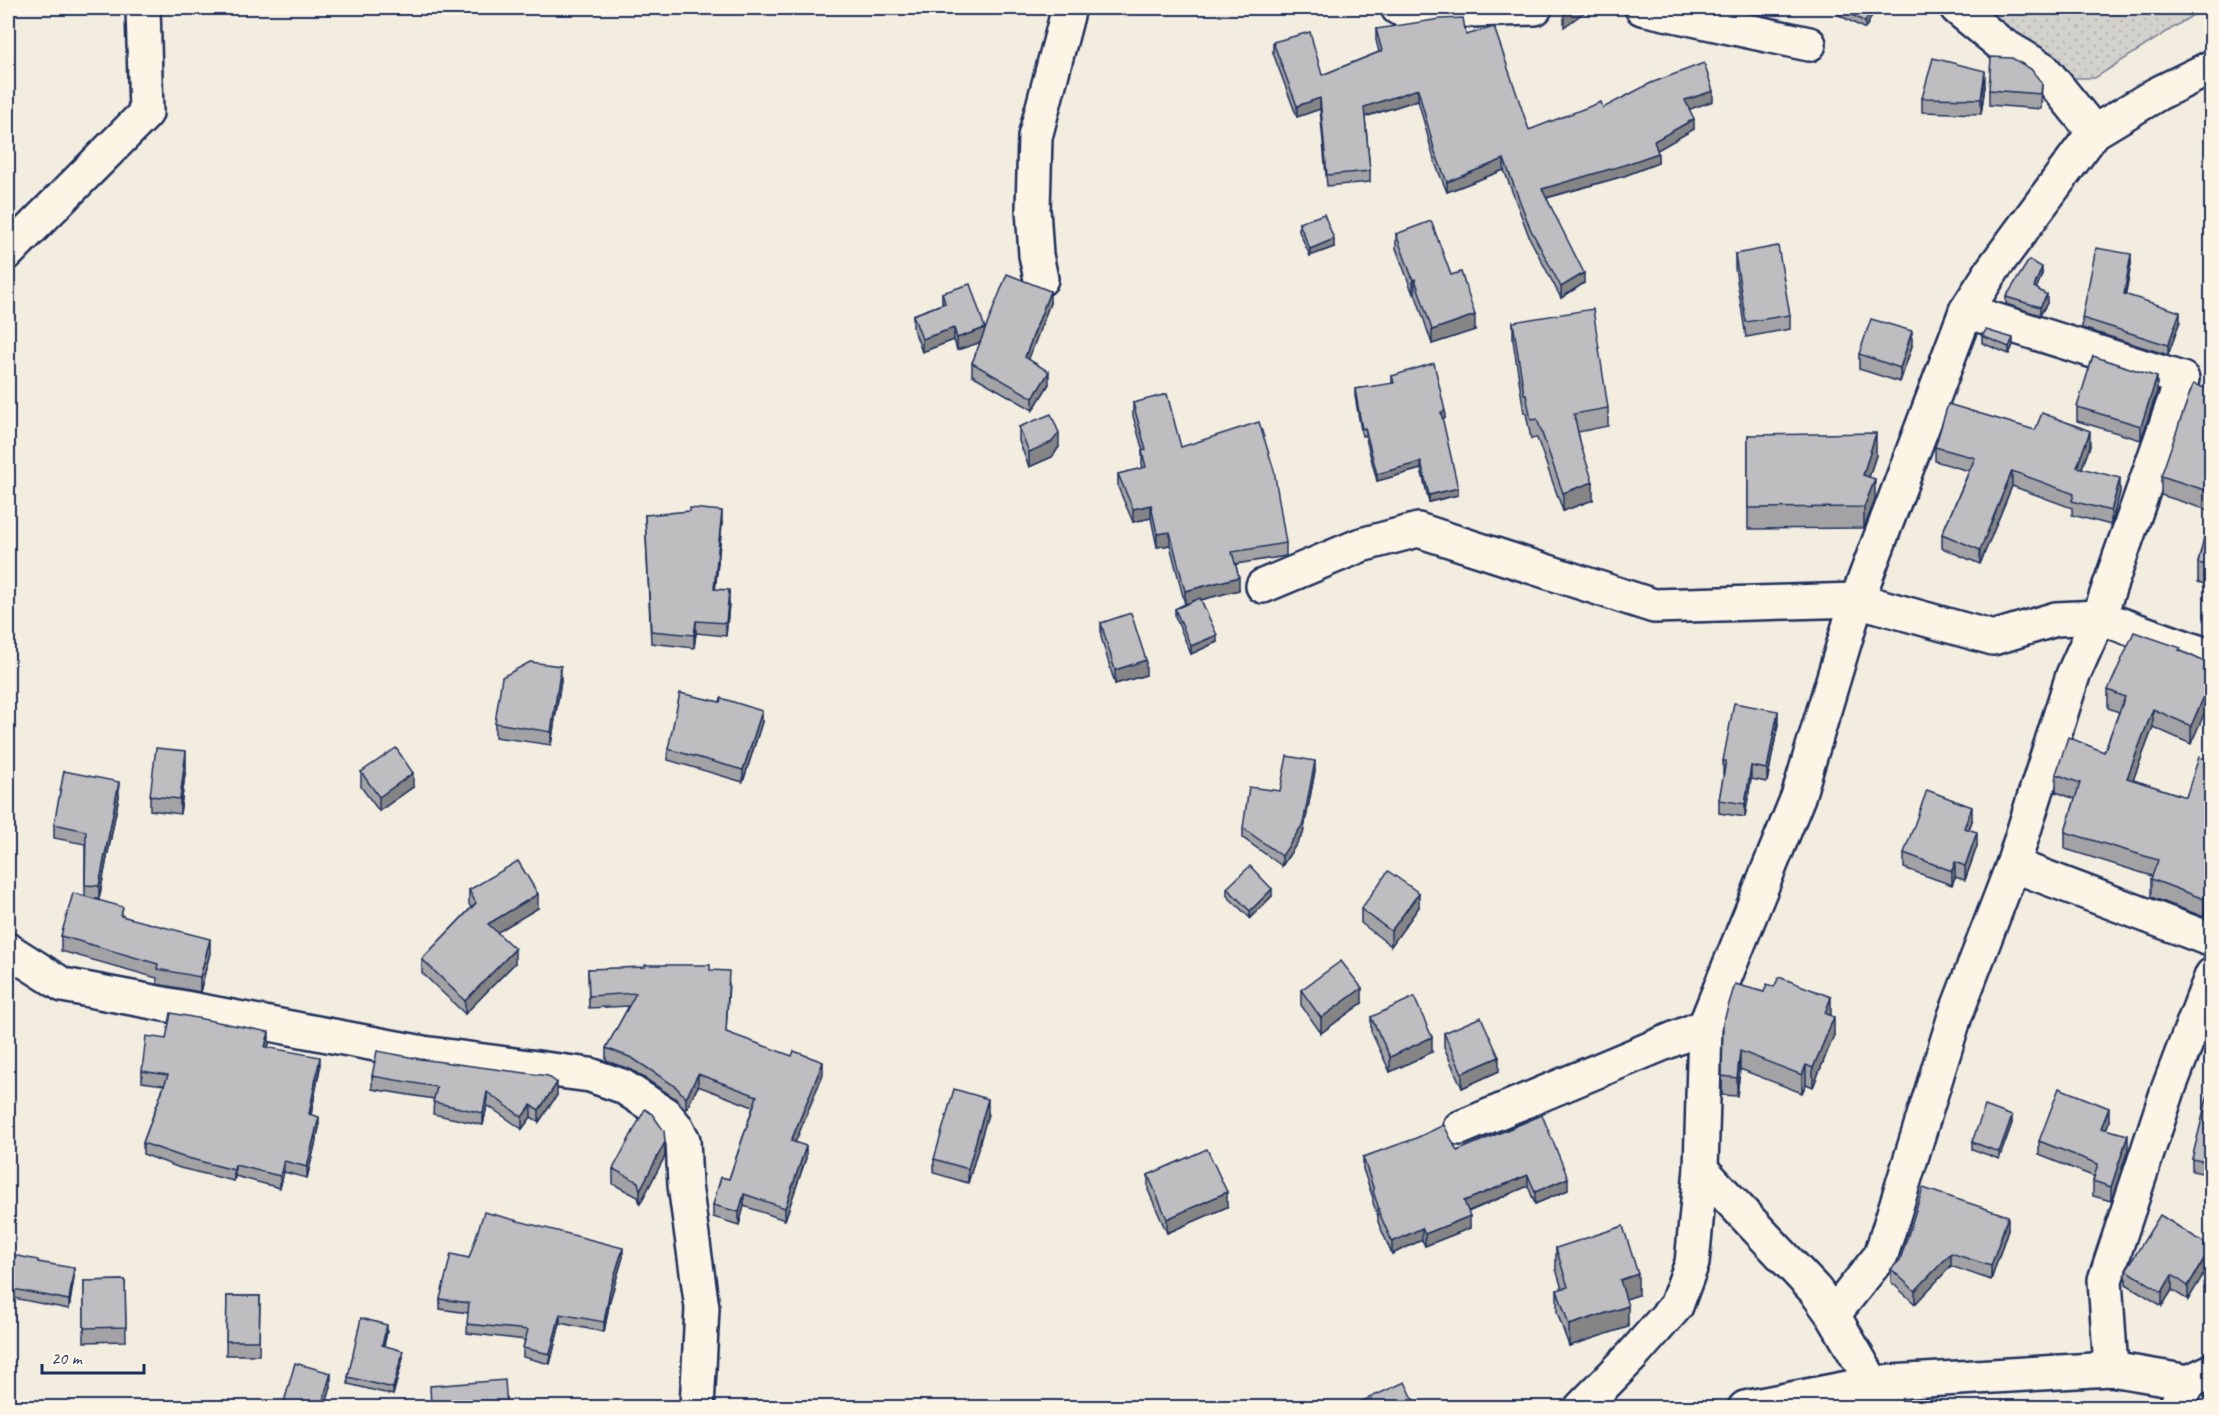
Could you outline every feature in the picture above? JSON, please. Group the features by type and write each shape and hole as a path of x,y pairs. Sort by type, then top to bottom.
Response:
{"street":[{"path":"8,252 146,113 143,8"},
{"path":"1041,279 1036,255 1032,209 1035,137 1069,8"},
{"path":"1398,8 1410,12 1535,8"},
{"path":"1642,8 1809,44"},
{"path":"1957,8 2001,44 2043,69 2094,132"},
{"path":"1581,1407 1632,1356 1676,1306 1692,1263 1701,1169 1705,1026 1798,798 1857,600 1966,311 1994,268 2094,132 2157,94 2211,67"},
{"path":"1833,1315 1881,1255 1955,1016 2013,865 2073,675 2099,617 2182,379 1966,311"},
{"path":"1263,586 1361,545 1418,530 1654,606 1857,600 1992,638 2056,620 2099,617 2211,657"},
{"path":"2013,865 2211,940"},
{"path":"8,950 63,986 423,1053 590,1075 622,1086 665,1114 683,1140 686,1185 702,1308 697,1407"},
{"path":"2111,1369 2105,1280 2168,1090 2211,975"},
{"path":"1460,1128 1705,1026"},
{"path":"1701,1169 1815,1290 1833,1315 1880,1395"},
{"path":"1745,1407 1880,1395 2111,1369 2192,1387"}],"shaded area":[{"path":"1975,8 2204,8 2095,78 2056,78"}],"building":[{"path":"1839,8 1872,8 1865,22"},
{"path":"1463,18 1466,35 1494,27 1529,130 1601,102 1603,108 1651,83 1704,63 1713,91 1685,100 1694,119 1654,141 1658,153 1542,189 1584,273 1561,287 1530,228 1504,159 1447,182 1435,152 1418,89 1364,107 1370,171 1327,175 1320,98 1297,106 1273,42 1310,32 1322,75 1382,51 1376,29 1440,19"},
{"path":"1991,57 2012,58 2031,69 2042,83 2041,94 1989,90"},
{"path":"1933,58 1985,71 1981,99 1922,98"},
{"path":"1324,214 1334,239 1310,249 1299,223"},
{"path":"1431,221 1451,275 1461,272 1475,315 1432,330 1415,279 1413,280 1396,234"},
{"path":"1778,246 1790,315 1746,322 1735,254"},
{"path":"2096,248 2131,254 2124,294 2180,312 2168,345 2082,318"},
{"path":"2029,260 2042,267 2034,287 2047,295 2040,307 2006,297"},
{"path":"1007,274 1050,291 1025,357 1049,372 1033,398 972,363"},
{"path":"970,284 985,328 957,338 954,328 922,339 913,315 945,303 942,293"},
{"path":"1593,309 1608,408 1574,414 1581,446 1593,482 1563,493 1537,419 1531,420 1526,394 1524,394 1513,322"},
{"path":"1871,319 1912,331 1900,368 1859,354"},
{"path":"1986,330 2013,338 2009,347 1982,336"},
{"path":"2093,356 2157,377 2141,426 2077,407"},
{"path":"1434,363 1445,411 1441,412 1458,488 1429,495 1421,462 1377,474 1365,428 1362,429 1355,389 1394,383 1392,376"},
{"path":"2193,384 2211,390 2211,492 2161,476"},
{"path":"1167,394 1181,447 1259,422 1274,470 1286,543 1232,552 1239,577 1185,591 1170,532 1157,534 1151,505 1133,509 1118,474 1146,467 1142,451 1146,450 1133,403"},
{"path":"1948,404 2035,430 2042,413 2090,431 2077,467 2120,478 2111,511 2072,501 2074,494 2012,471 1980,550 1942,534 1975,458 1935,447"},
{"path":"1051,414 1059,433 1052,442 1029,452 1019,427"},
{"path":"1876,433 1863,475 1875,479 1864,507 1748,508 1748,435"},
{"path":"2211,507 2211,566 2198,563"},
{"path":"690,508 722,511 714,589 729,590 726,623 696,621 694,635 651,631 645,515 690,511"},
{"path":"1200,598 1217,635 1191,646 1175,609"},
{"path":"1131,613 1146,660 1115,670 1101,623"},
{"path":"2134,632 2181,648 2179,650 2211,665 2211,680 2191,726 2153,709 2127,778 2186,797 2199,757 2211,761 2211,880 2204,899 2151,879 2158,860 2065,832 2080,783 2056,774 2068,737 2104,752 2125,697 2108,690"},
{"path":"530,662 561,666 551,732 495,723 502,677"},
{"path":"680,693 720,702 721,698 762,711 743,770 668,749"},
{"path":"1734,703 1778,711 1767,769 1751,766 1745,804 1719,800 1726,761 1723,761"},
{"path":"156,748 186,751 180,799 150,796"},
{"path":"396,748 413,773 379,797 361,772"},
{"path":"1287,756 1315,761 1303,824 1282,856 1243,828 1249,787 1280,791"},
{"path":"64,771 119,782 99,886 85,885 86,831 54,824"},
{"path":"1927,790 1972,807 1964,828 1977,832 1965,866 1955,862 1952,871 1904,853"},
{"path":"518,861 538,894 488,924 515,949 465,1001 422,959 476,903 469,890"},
{"path":"1250,866 1272,889 1250,911 1227,888"},
{"path":"1388,871 1419,893 1391,931 1361,909"},
{"path":"73,893 123,907 121,916 210,939 200,977 157,969 158,964 61,936"},
{"path":"1341,961 1362,988 1321,1018 1301,990"},
{"path":"645,965 710,965 710,970 729,971 726,1032 792,1056 794,1051 823,1062 791,1141 806,1146 785,1208 744,1194 739,1212 713,1205 721,1177 729,1179 757,1096 698,1074 686,1098 675,1086 632,1058 606,1048 636,993 589,996 588,969 645,967"},
{"path":"1779,977 1831,997 1825,1013 1834,1017 1813,1068 1806,1065 1802,1075 1740,1051 1737,1078 1722,1076 1723,1023 1735,984 1764,992 1767,984 1774,987"},
{"path":"1414,997 1432,1037 1390,1057 1371,1017"},
{"path":"171,1013 269,1032 265,1047 320,1057 309,1114 319,1117 307,1167 284,1161 280,1176 235,1165 234,1170 180,1156 143,1143 168,1075 142,1071 146,1036 166,1039"},
{"path":"1481,1017 1499,1057 1462,1073 1444,1033"},
{"path":"377,1051 548,1076 557,1083 539,1110 531,1105 522,1117 487,1092 483,1113 433,1102 437,1087 372,1076"},
{"path":"2059,1088 2109,1108 2101,1128 2128,1135 2111,1187 2093,1181 2098,1164 2039,1141"},
{"path":"954,1089 988,1099 968,1169 934,1159"},
{"path":"2208,1094 2211,1095 2211,1163 2192,1159"},
{"path":"1985,1106 2012,1116 1999,1152 1972,1142"},
{"path":"645,1109 652,1114 664,1131 665,1142 640,1190 638,1182 613,1169"},
{"path":"1542,1115 1568,1178 1535,1192 1528,1175 1464,1201 1470,1216 1425,1234 1422,1228 1392,1242 1378,1210 1363,1157 1414,1139 1444,1125 1457,1151"},
{"path":"8,1148 10,1148 8,1181"},
{"path":"1207,1149 1227,1192 1167,1219 1148,1175"},
{"path":"1923,1188 2008,1216 1991,1266 1951,1253 1915,1291 1891,1269 1900,1260"},
{"path":"484,1212 623,1248 610,1290 604,1322 560,1314 550,1354 523,1348 528,1330 467,1324 469,1303 440,1299 451,1254 469,1258"},
{"path":"2160,1215 2211,1247 2188,1286 2172,1275 2162,1292 2126,1270"},
{"path":"1623,1226 1638,1274 1620,1280 1628,1306 1569,1325 1557,1290 1568,1287 1556,1248"},
{"path":"8,1254 74,1268 69,1300 8,1288"},
{"path":"125,1280 126,1327 84,1328 84,1281"},
{"path":"227,1296 260,1296 259,1341 226,1341"},
{"path":"361,1318 387,1325 382,1345 403,1351 393,1388 348,1377"},
{"path":"295,1363 331,1373 321,1407 305,1407 284,1402"},
{"path":"505,1380 507,1407 431,1407 430,1386"},
{"path":"1405,1382 1417,1407 1354,1407 1353,1405"}]}
